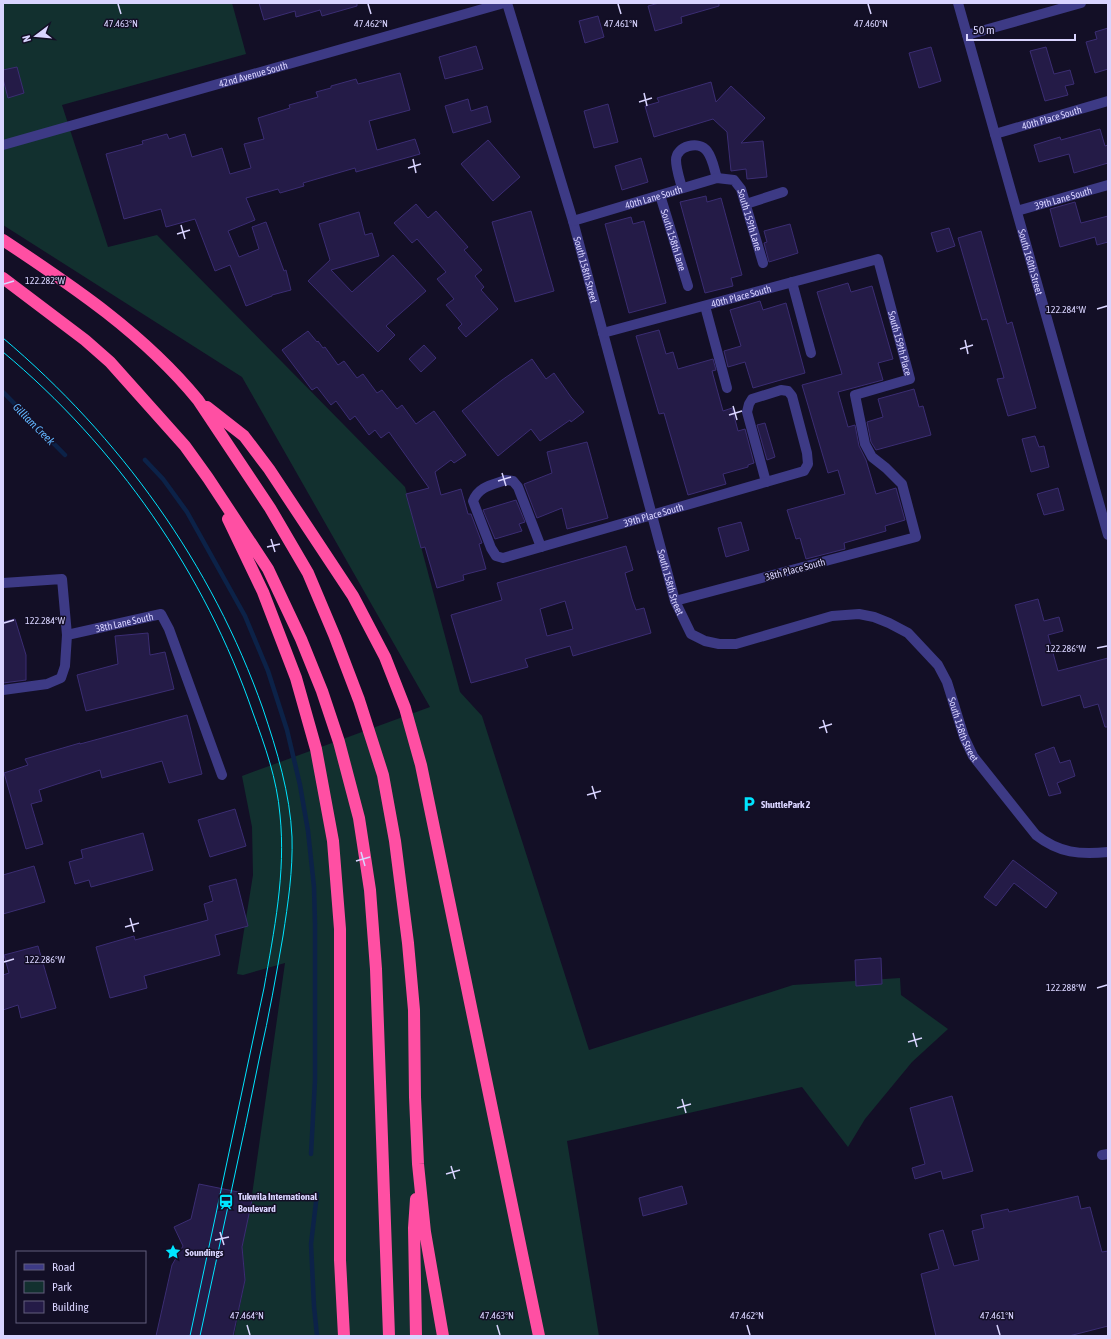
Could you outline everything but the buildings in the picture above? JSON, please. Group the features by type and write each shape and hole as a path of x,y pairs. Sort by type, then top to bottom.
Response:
{"highway":[{"path":"3,240 104,310 157,354 198,400 270,508 308,574 335,637 359,700 383,775 395,840 408,943 414,1010 415,1097 418,1164 425,1232 442,1336"},
{"path":"3,278 85,340 110,362 185,446 268,569 301,639 322,691 339,742 359,818 370,890 376,969 389,1336"},
{"path":"198,400 244,436 269,469 353,596 385,657 405,708 421,765 539,1336"},
{"path":"208,478 263,592 296,678 316,749 333,841 340,929 340,1245 344,1336"},
{"path":"416,1336 414,1228 418,1164"}],"street":[{"name":"42nd Avenue South","path":"3,145 505,3"},
{"name":"South 158th Street","path":"505,3 573,221 674,601 691,634 705,641 719,644 736,644 832,616 859,614 874,617 889,623 908,633 938,665 947,682 964,737 973,756 1036,835 1046,843 1058,849 1077,853 1108,852"},
{"name":"South 160th Street","path":"958,3 1018,211 1108,536"},
{"path":"967,35 1081,3"},
{"name":"40th Place South","path":"995,134 1108,101"},
{"path":"682,188 676,159 680,151 688,146 698,145 706,150 711,158 717,178"},
{"name":"40th Lane South","path":"573,221 717,178 734,180"},
{"name":"South 159th Lane","path":"734,180 741,189 762,263"},
{"name":"39th Lane South","path":"1018,211 1108,185"},
{"path":"746,204 783,192"},
{"name":"South 158th Lane","path":"660,195 688,286"},
{"name":"40th Place South","path":"603,333 878,259"},
{"name":"South 159th Place","path":"878,259 910,379 855,395 865,444 872,457 902,484 916,537"},
{"path":"792,282 811,354"},
{"path":"705,306 727,388"},
{"name":"39th Place South","path":"541,547 518,487 513,481 506,480 481,489 476,494 473,501 491,548 496,556 503,558 652,515 766,482 804,471 808,464 808,453 792,396 788,391 781,390 752,399 748,404 747,412 766,482"},
{"name":"38th Place South","path":"674,601 916,537"},
{"path":"3,583 62,578 67,635 65,666 61,678 47,684 3,690"},
{"name":"38th Lane South","path":"67,635 161,614 169,629 222,775"}],"green space":[{"path":"3,3 232,3 246,54 62,105 108,247 157,235 405,487 460,692 482,716 589,1050 793,985 900,978 901,995 948,1029 912,1062 865,1119 848,1147 802,1087 567,1141 599,1336 234,1336 245,1280 242,1248 252,1195 285,963 243,975 237,974 253,875 252,827 242,776 430,707 242,377 3,225"}],"waterway":[{"name":"Gilliam Creek","path":"3,392 65,455"},
{"path":"145,460 163,479 187,512 245,616 268,671 287,730 300,785 308,831 314,887 315,1080 311,1154"},
{"path":"317,1194 311,1244 317,1336"}],"tram line":[{"path":"3,338 46,376 86,417 158,506 189,554 217,604 242,655 263,709 278,756 286,788 291,821 292,862 283,936 266,1026 200,1336"},
{"path":"3,352 44,389 83,428 119,471 152,515 183,562 210,611 233,661 262,738 276,789 280,815 281,858 275,924 264,988 190,1336"}],"place":[{"name":"ShuttlePark 2","path":"749,804"},
{"name":"Tukwila International Boulevard","path":"226,1202"},
{"name":"Soundings","path":"173,1252"}]}
